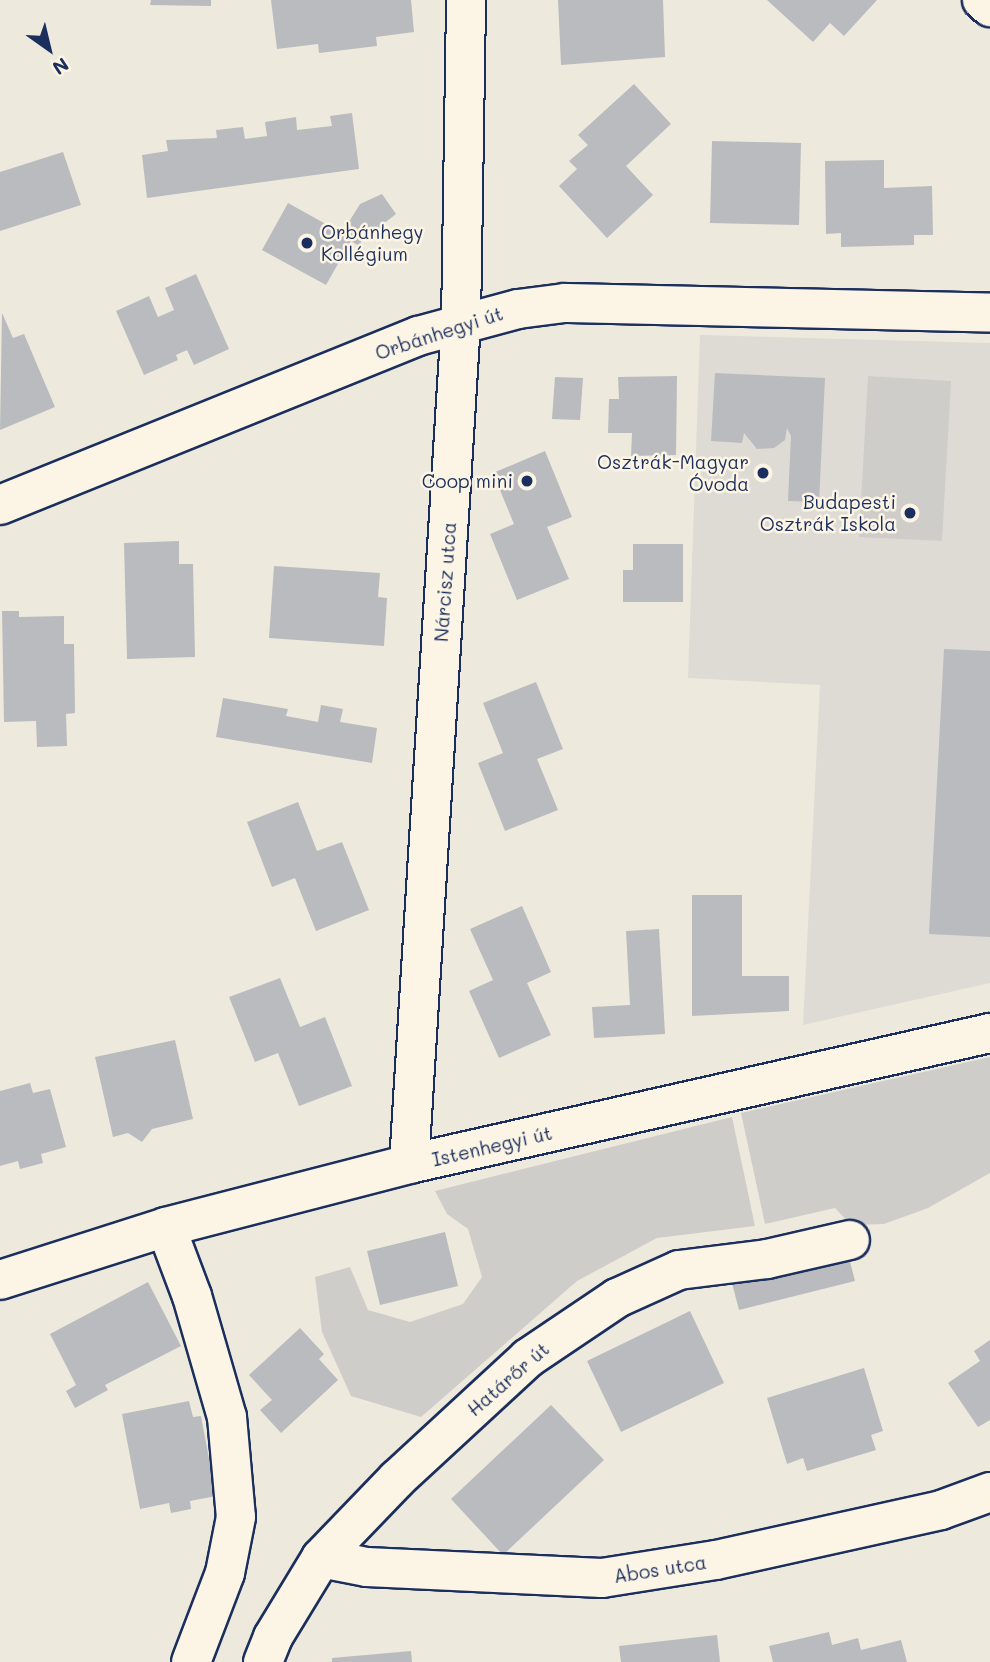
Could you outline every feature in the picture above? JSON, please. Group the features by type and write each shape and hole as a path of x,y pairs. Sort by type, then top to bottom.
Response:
{"street":[{"name":"Nárcisz utca","path":"409,1164 461,322 466,0"},
{"path":"982,0 990,7"},
{"name":"Orbánhegyi út","path":"0,505 461,322 565,303 990,313"},
{"name":"Istenhegyi út","path":"0,1280 166,1227 409,1164 990,1034"},
{"path":"166,1227 192,1296 227,1417 236,1517 225,1573 191,1662"},
{"name":"Határőr út","path":"263,1662 272,1637 321,1558 397,1479 527,1358 617,1298 680,1270 767,1259 850,1240"},
{"name":"Abos utca","path":"321,1558 367,1567 538,1578 647,1574 941,1510 990,1492"}],"shaded area":[{"name":"Budapesti Osztrák Iskola","path":"700,335 990,343 990,983 803,1025 820,685 688,678"},
{"path":"868,376 951,381 942,541 859,537"},
{"path":"990,1057 990,1173 928,1208 884,1224 851,1225 835,1208 765,1224 741,1113"},
{"path":"732,1117 755,1226 657,1238 577,1281 421,1417 351,1396 322,1332 315,1277 350,1267 368,1310 410,1322 463,1304 482,1277 468,1229 447,1214 435,1191"}],"building":[{"path":"151,0 211,0 211,6 150,5"},
{"path":"271,0 411,0 414,32 376,37 377,46 319,53 318,44 277,49"},
{"path":"558,0 663,0 665,57 561,65"},
{"path":"767,0 877,0 844,36 830,23 813,42"},
{"path":"634,84 671,124 626,166 653,195 607,238 559,186 577,169 569,161 588,145 578,135"},
{"path":"352,113 359,169 147,198 142,155 168,151 166,140 217,138 216,130 243,127 245,139 267,136 265,122 296,117 297,130 332,126 330,116"},
{"path":"712,141 801,143 799,225 710,223"},
{"path":"63,152 81,205 0,231 0,172"},
{"path":"884,160 884,188 932,186 933,235 914,235 914,245 841,247 841,233 826,234 825,161"},
{"name":"Orbánhegy Kollégium","path":"382,194 396,214 383,224 377,236 362,225 355,236 362,240 359,246 351,241 326,285 262,250 288,203 342,233 360,204"},
{"path":"196,274 229,349 194,365 187,350 176,355 178,360 144,375 116,311 149,296 158,317 174,310 165,288"},
{"path":"2,313 13,338 24,334 55,407 0,430"},
{"path":"715,373 825,378 819,502 788,501 791,436 787,428 785,440 774,448 757,449 744,433 742,443 711,441"},
{"path":"677,376 676,455 631,456 632,433 608,433 609,399 619,399 618,377"},
{"path":"555,377 583,378 580,420 552,419"},
{"path":"545,451 572,517 547,527 569,579 517,600 490,534 514,524 493,473"},
{"path":"179,541 179,564 193,564 195,657 127,659 124,543"},
{"path":"633,544 683,544 683,602 623,602 623,570 633,570"},
{"path":"274,566 380,573 378,597 387,598 384,646 269,638"},
{"path":"2,611 19,611 19,617 64,616 64,644 74,644 75,713 66,714 67,746 37,747 36,721 4,722"},
{"path":"944,649 990,651 990,937 929,934"},
{"path":"536,682 563,749 537,759 558,810 505,831 478,763 503,753 483,703"},
{"path":"223,698 288,709 286,716 318,722 321,705 343,709 340,722 377,728 372,763 216,737"},
{"path":"298,802 317,851 342,842 369,910 316,931 295,878 272,887 247,822"},
{"path":"692,895 742,895 742,976 789,976 789,1011 692,1016"},
{"path":"522,906 551,972 527,983 551,1035 499,1058 469,991 493,980 470,929"},
{"path":"659,929 665,1034 594,1038 592,1007 630,1005 626,931"},
{"path":"280,978 300,1027 325,1017 352,1086 299,1106 278,1053 255,1062 229,997"},
{"path":"175,1040 193,1119 152,1129 142,1142 128,1133 113,1137 95,1057"},
{"path":"30,1083 33,1093 50,1089 66,1147 41,1154 43,1163 20,1169 18,1161 0,1166 0,1091"},
{"path":"445,1232 458,1286 380,1305 367,1251"},
{"path":"847,1250 855,1281 739,1310 731,1279"},
{"path":"148,1282 181,1346 105,1385 108,1390 75,1408 66,1391 76,1385 50,1334"},
{"path":"690,1311 724,1383 621,1432 587,1361"},
{"path":"300,1328 324,1354 319,1359 338,1380 281,1433 260,1410 272,1400 249,1375"},
{"path":"990,1340 990,1420 978,1427 948,1383 980,1361 974,1351"},
{"path":"864,1368 883,1431 871,1435 876,1450 807,1471 803,1458 787,1464 767,1398"},
{"path":"189,1401 193,1417 201,1416 216,1496 190,1501 191,1509 171,1513 169,1503 140,1509 122,1414"},
{"path":"551,1405 604,1460 503,1555 451,1499"},
{"path":"829,1632 832,1645 858,1638 861,1650 901,1640 907,1662 773,1662 769,1646"},
{"path":"717,1635 720,1662 621,1662 619,1646"},
{"path":"411,1651 412,1662 332,1662 332,1658"}],"place":[{"name":"Orbánhegy Kollégium","path":"307,243"},
{"name":"Osztrák-Magyar Óvoda","path":"763,473"},
{"name":"Coop mini","path":"527,481"},
{"name":"Budapesti Osztrák Iskola","path":"910,513"}]}
